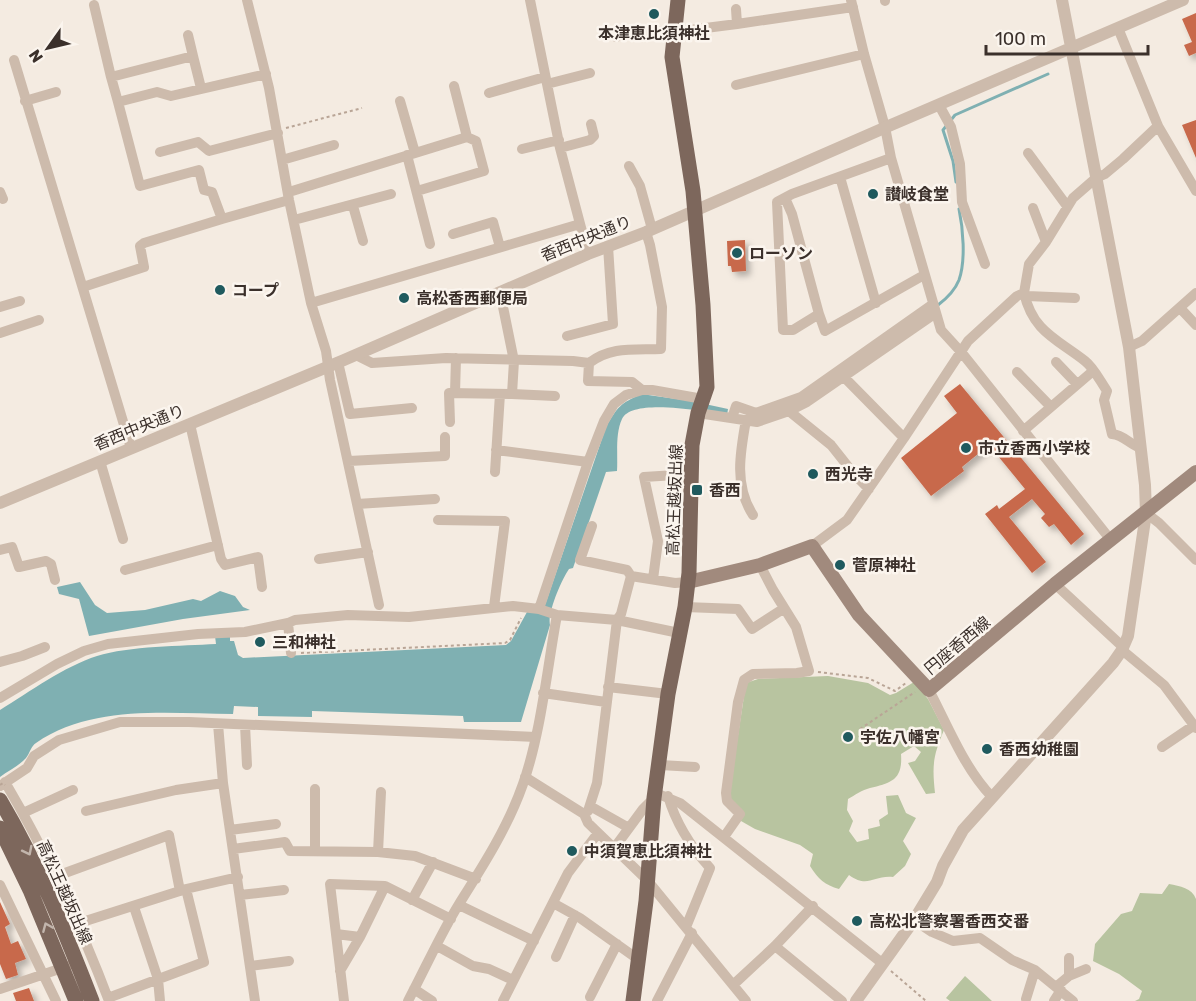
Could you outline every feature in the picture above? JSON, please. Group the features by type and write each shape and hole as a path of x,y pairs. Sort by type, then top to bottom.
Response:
{"main road":[{"name":"高松王越坂出線","path":"633,1001 659,795 668,694 688,582 692,445 707,387 707,356 693,191 672,57 678,0"},
{"name":"円座香西線","path":"812,546 859,615 924,683 1055,584 1196,472"},
{"path":"688,582 723,576 812,546"},
{"name":"高松王越坂出線","path":"0,800 29,852 92,1001"},
{"name":"高松王越坂出線","path":"0,828 39,910 76,1001"}],"street":[{"path":"247,0 266,74 311,303 350,414 412,408"},
{"path":"530,0 560,144 588,254"},
{"path":"856,1001 914,920 937,882 963,830 1093,687 1123,649 1128,636 1146,513 1141,448 1129,347 1062,0"},
{"name":"香西中央通り","path":"0,503 694,211 1118,28 1158,5 1183,0"},
{"path":"616,37 634,31 675,31 737,24 852,4 891,158 941,330 962,353 1110,539"},
{"path":"94,5 140,186 199,170 204,190 212,192 222,219"},
{"path":"736,9 737,24"},
{"path":"1118,28 1158,126 1196,191"},
{"path":"188,35 201,88"},
{"path":"736,85 864,54"},
{"path":"111,78 193,56"},
{"path":"14,60 131,448"},
{"path":"489,93 590,73"},
{"path":"118,102 158,92 171,96 266,74"},
{"path":"454,86 468,137"},
{"path":"26,101 57,92"},
{"path":"400,101 417,191 430,244"},
{"path":"939,105 949,123 960,164 962,202 985,264"},
{"path":"522,149 590,140 594,136 591,124"},
{"path":"1141,448 1131,445 1117,434 1112,434 1104,400 1107,391 1087,362 1061,345 1043,329 1027,306 1024,293 1029,264 1046,242 1067,206 1096,177 1105,174 1158,126"},
{"path":"160,152 198,142 209,151 277,132"},
{"path":"83,287 144,267 140,246 144,243 222,219 411,154 468,137 476,141 484,171 417,191"},
{"path":"282,160 334,145"},
{"path":"1028,153 1067,206"},
{"path":"819,314 793,330 783,330 777,202 891,158"},
{"path":"356,355 372,363 456,358 589,363 610,351 661,349 662,307 649,230 640,186 629,166"},
{"path":"840,177 876,303"},
{"path":"294,220 391,194"},
{"path":"785,198 825,331 924,275"},
{"path":"353,206 363,241"},
{"path":"1033,208 1046,242"},
{"path":"453,234 493,222 500,247"},
{"path":"311,303 580,224"},
{"path":"567,336 613,324 608,246"},
{"path":"500,292 514,360 512,394"},
{"path":"1024,293 1027,296 1075,298"},
{"path":"812,546 847,520 968,341 1017,296 1024,293"},
{"path":"1129,347 1142,341 1196,293"},
{"path":"0,307 20,301"},
{"path":"733,414 736,406 759,416 789,411 934,308"},
{"path":"1180,308 1196,325"},
{"path":"0,333 39,320"},
{"path":"455,393 456,358"},
{"path":"1056,362 1077,384"},
{"path":"589,363 588,381 632,382 642,390"},
{"path":"333,364 357,504 379,604"},
{"path":"1023,431 1093,371"},
{"path":"1017,372 1051,407"},
{"path":"540,609 588,462 604,421 614,404 626,395 642,390 652,390 757,422 759,416 801,397 840,374"},
{"path":"840,374 904,438"},
{"path":"450,422 449,393 555,396"},
{"path":"495,472 500,394"},
{"path":"789,411 831,445 869,489"},
{"path":"746,420 739,457 743,498 753,515"},
{"path":"190,424 221,559 225,565 258,557 262,586"},
{"path":"349,460 445,456 445,437"},
{"path":"496,450 588,462"},
{"path":"100,461 123,539"},
{"path":"653,579 658,541 644,477 690,474"},
{"path":"357,504 435,499"},
{"path":"1146,513 1196,560"},
{"path":"438,520 505,521 494,607"},
{"path":"592,526 580,560 627,570 631,576 621,614 617,620 597,783 585,818 647,880 746,1001"},
{"path":"125,570 218,545"},
{"path":"0,550 12,547 19,567 46,561 51,564 55,580"},
{"path":"318,559 368,552"},
{"path":"724,837 740,814 727,801 726,794 738,702 744,680 753,674 809,671 795,627 760,565"},
{"path":"631,576 675,583 688,582"},
{"path":"1055,584 1164,685 1195,727 1162,747"},
{"path":"0,698 57,664 84,651 108,644 198,634 245,632 295,620 348,615 409,617 494,607 527,608 555,614 617,620 679,633"},
{"path":"685,607 738,609 752,629 783,609"},
{"path":"408,1001 459,904 476,879 510,815 525,777 536,737 555,614"},
{"path":"288,623 291,653"},
{"path":"0,662 45,647"},
{"path":"924,683 981,786 992,797"},
{"path":"608,687 668,694"},
{"path":"543,693 606,702"},
{"path":"54,877 169,835 204,962 108,1000 76,924 23,813 3,785 27,768 34,756 45,748 59,740 120,722 171,721 536,737"},
{"path":"218,724 223,783 255,1001"},
{"path":"245,725 247,765"},
{"path":"660,765 695,767"},
{"path":"525,777 587,810 629,828"},
{"path":"86,811 176,790 223,783"},
{"path":"315,789 315,851"},
{"path":"23,813 73,790"},
{"path":"378,852 381,792"},
{"path":"659,795 680,803 813,906 882,963"},
{"path":"615,847 659,795"},
{"path":"657,1001 689,930 710,868 695,852 659,795"},
{"path":"230,830 276,824"},
{"path":"503,1001 568,873 598,833"},
{"path":"233,849 285,842 290,851 378,852 415,856 476,879"},
{"path":"412,900 433,862"},
{"path":"76,924 183,890 238,877"},
{"path":"344,1001 330,884 384,886 451,919"},
{"path":"0,885 56,1001"},
{"path":"340,971 360,937 384,886"},
{"path":"240,895 284,890"},
{"path":"553,903 575,915 639,960"},
{"path":"459,904 534,941"},
{"path":"733,985 813,906"},
{"path":"134,907 158,979 160,1001"},
{"path":"556,957 575,915"},
{"path":"914,920 932,932 953,941 980,938 1012,960 1035,970 1073,1001"},
{"path":"336,934 360,937"},
{"path":"590,997 617,944"},
{"path":"437,946 473,966 489,969 513,981"},
{"path":"775,946 842,1001"},
{"path":"0,989 45,977 90,957"},
{"path":"1069,958 1069,976"},
{"path":"250,966 289,961"},
{"path":"1054,1001 1059,988 1069,976 1086,969"},
{"path":"1026,999 1035,970"},
{"path":"414,989 432,1001"}],"path":[{"path":"277,132 362,108"},
{"path":"291,653 505,643 510,640 527,608"},
{"path":"809,671 868,678 895,691 924,683"},
{"path":"860,729 924,683"},
{"path":"882,963 926,1001"}],"green space":[{"path":"828,676 868,683 890,695 914,682 928,699 944,730 934,761 935,793 926,794 908,763 915,761 921,752 914,746 901,754 900,770 894,779 864,790 848,799 847,810 853,821 849,831 857,842 869,839 868,829 880,826 879,820 888,814 886,796 898,795 906,813 916,818 903,841 911,854 905,866 893,877 861,881 849,875 839,889 830,886 813,871 810,866 813,854 800,845 755,829 741,821 731,801 730,788 746,683 758,679"},
{"path":"1169,884 1189,890 1196,899 1196,1001 1135,1001 1139,999 1142,991 1119,974 1093,961 1095,944 1121,914 1132,911 1140,893 1162,894"},
{"path":"965,976 992,1001 950,1001 946,998"}],"water":[{"path":"641,394 728,409 727,415 654,407 629,412 622,419 618,438 617,471 606,472 573,568 569,569 556,596 550,625 521,722 464,722 463,716 312,711 312,717 258,716 258,707 234,706 233,714 132,714 82,722 58,731 34,744 23,761 0,777 0,710 60,673 97,656 140,648 216,644 215,636 230,636 230,641 234,641 238,655 243,658 506,645 511,641 527,612 546,602 606,427 620,406"},
{"path":"80,582 95,605 107,613 145,610 193,599 201,601 220,591 235,596 243,607 250,610 89,636 79,599 59,594 57,587"}],"building":[{"path":"1196,13 1196,53 1189,56 1184,45 1192,42 1182,19"},
{"path":"1196,120 1196,158 1182,125"},
{"name":"ローソン","path":"745,240 746,271 732,272 731,266 728,266 727,241"},
{"path":"960,384 1084,534 1071,545 1054,524 1049,527 1041,518 1045,514 1032,499 1009,517 1046,562 1032,573 985,514 997,505 999,509 1025,489 989,445 962,467 964,471 931,496 901,458 957,413 944,396"},
{"path":"0,902 10,924 5,927 11,944 18,941 26,959 15,963 18,975 6,979 0,964"},
{"path":"29,988 34,1001 16,1001 13,993"}],"waterway":[{"path":"951,120 955,115 1048,74"},
{"path":"947,125 943,130 953,161 956,182"},
{"path":"938,305 955,287 963,263 962,225 959,209"}],"place":[{"name":"本津恵比須神社","path":"654,14"},
{"name":"讃岐食堂","path":"873,194"},
{"name":"ローソン","path":"737,253"},
{"name":"コープ","path":"220,290"},
{"name":"高松香西郵便局","path":"404,298"},
{"name":"市立香西小学校","path":"966,448"},
{"name":"西光寺","path":"813,474"},
{"name":"香西","path":"697,490"},
{"name":"菅原神社","path":"840,565"},
{"name":"三和神社","path":"260,642"},
{"name":"宇佐八幡宮","path":"848,737"},
{"name":"香西幼稚園","path":"987,749"},
{"name":"中須賀恵比須神社","path":"572,851"},
{"name":"高松北警察署香西交番","path":"857,921"}]}
